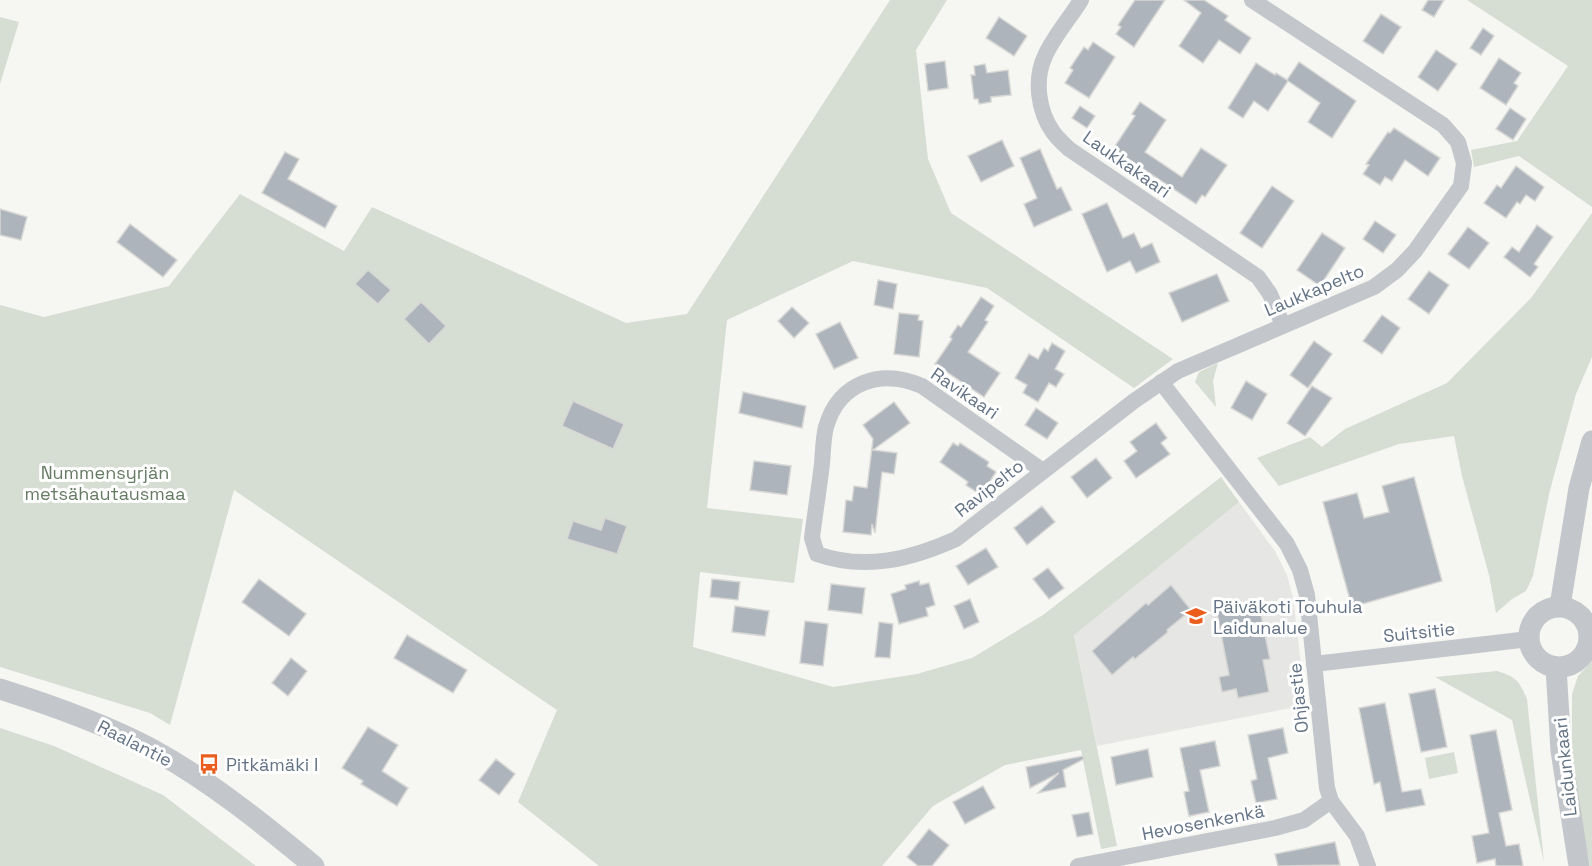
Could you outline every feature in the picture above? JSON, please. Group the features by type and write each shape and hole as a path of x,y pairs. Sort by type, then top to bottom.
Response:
{"street":[{"name":"Laukkakaari","path":"1081,0 1045,56 1039,75 1039,95 1043,116 1054,134 1070,149 1258,277 1270,294 1283,325"},
{"name":"Laukkapelto","path":"1161,382 1193,363 1374,287 1397,270 1418,246 1461,186 1464,163 1458,142 1443,125 1252,0"},
{"name":"Ravikaari","path":"817,554 812,538 826,428 834,407 850,390 869,380 887,377 908,380 922,386 1043,471"},
{"name":"Ravipelto","path":"817,554 835,560 863,563 893,561 928,552 956,538 1161,382"},
{"name":"Ohjastie","path":"1161,382 1287,544 1300,570 1307,595 1328,788 1331,801 1357,836 1368,866"},
{"path":"1560,606 1579,488 1592,441"},
{"path":"1560,606 1582,617 1587,624 1590,641 1581,657 1565,666 1556,667 1548,665 1534,655 1529,639 1534,620 1541,612 1560,606"},
{"name":"Suitsitie","path":"1314,664 1529,639"},
{"name":"Laidunkaari","path":"1556,667 1561,751 1579,866"},
{"name":"Raalantie","path":"0,689 91,720 150,748 225,796 314,866"},
{"name":"Hevosenkenkä","path":"1078,866 1275,828 1304,820 1331,801"}],"shaded area":[{"name":"Päiväkoti Touhula Laidunalue","path":"1239,502 1275,551 1287,575 1293,598 1306,705 1097,746 1074,634"}],"green space":[{"name":"Nummensyrjän metsähautausmaa","path":"890,0 947,0 916,50 928,159 951,213 1173,359 1134,388 987,288 853,261 727,320 707,508 803,519 794,583 700,572 693,647 833,687 917,674 972,658 1043,615 1221,477 1239,502 1074,635 1117,846 1101,849 1081,750 1005,765 933,806 882,866 599,866 518,802 557,710 234,490 170,725 150,713 0,667 0,305 44,317 169,286 240,194 344,251 372,207 626,323 687,314"},
{"path":"1467,0 1592,0 1592,207 1519,156 1474,167 1471,150 1517,141 1568,66"},
{"path":"0,17 19,22 0,84"},
{"path":"1592,213 1592,357 1576,394 1549,494 1533,576 1526,591 1512,599 1496,613 1489,575 1462,476 1454,436 1399,444 1279,486 1257,458 1310,437 1322,447 1345,429 1447,383 1531,298"},
{"path":"1218,363 1213,381 1216,407 1195,382 1199,372"},
{"path":"1592,661 1592,866 1590,866 1572,773 1572,694 1578,676"},
{"path":"1497,671 1516,680 1527,699 1544,862 1512,720 1435,677"},
{"path":"0,728 54,746 163,795 256,866 0,866"},
{"path":"1454,752 1458,773 1429,779 1425,758"}],"building":[{"path":"1135,0 1165,0 1134,47 1116,34 1121,27 1118,25"},
{"path":"1184,0 1204,0 1228,16 1225,20 1251,38 1240,54 1219,40 1203,63 1179,46 1201,13"},
{"path":"1428,0 1444,0 1434,17 1422,10"},
{"path":"1381,14 1401,27 1383,54 1363,41"},
{"path":"999,17 1027,36 1014,56 986,38"},
{"path":"1483,28 1494,36 1481,55 1470,48"},
{"path":"1093,42 1115,57 1089,98 1065,83 1073,70 1070,68 1084,47 1088,50"},
{"path":"1436,50 1457,64 1438,91 1418,77"},
{"path":"1499,58 1521,73 1514,83 1518,86 1506,105 1480,88"},
{"path":"945,61 948,88 928,91 925,64"},
{"path":"1299,62 1356,101 1332,138 1308,122 1320,103 1288,81 1268,111 1254,101 1243,118 1228,108 1256,63 1287,80"},
{"path":"985,64 987,73 1008,70 1011,95 991,97 991,102 979,104 978,99 974,99 971,75 975,75 974,66"},
{"path":"1140,102 1166,120 1145,152 1182,177 1201,148 1227,165 1205,197 1202,195 1196,204 1113,149 1135,116 1132,114"},
{"path":"1080,106 1095,116 1087,128 1072,118"},
{"path":"1510,108 1526,119 1513,140 1496,129"},
{"path":"1394,128 1440,158 1428,176 1405,160 1392,181 1385,177 1380,185 1363,174 1369,165 1366,164 1388,132 1390,133"},
{"path":"1002,140 1014,166 981,182 968,156"},
{"path":"1040,149 1057,189 1061,187 1072,210 1034,227 1024,204 1037,198 1020,158"},
{"path":"285,152 299,159 288,179 337,206 325,228 262,193"},
{"path":"1516,166 1544,187 1535,201 1526,195 1520,204 1517,202 1506,218 1484,203 1497,185 1501,188"},
{"path":"1272,186 1294,201 1262,248 1240,233"},
{"path":"1107,203 1123,238 1134,233 1141,248 1152,243 1160,262 1136,273 1130,261 1107,272 1082,214"},
{"path":"0,209 27,217 21,240 0,235"},
{"path":"1375,221 1396,235 1383,253 1363,239"},
{"path":"130,224 177,260 163,277 117,242"},
{"path":"1537,225 1553,237 1534,264 1538,267 1530,277 1504,257 1512,247 1519,252"},
{"path":"1468,227 1489,243 1469,269 1448,254"},
{"path":"1322,233 1345,248 1320,286 1297,270"},
{"path":"368,270 391,290 378,304 355,284"},
{"path":"1429,271 1449,285 1429,314 1408,299"},
{"path":"1217,274 1229,301 1182,322 1169,293"},
{"path":"878,280 897,284 893,309 874,305"},
{"path":"981,297 994,306 985,320 988,322 968,352 1000,373 984,397 935,364 952,339 950,337 958,325 961,327"},
{"path":"421,302 446,326 429,344 404,319"},
{"path":"792,307 809,323 794,338 778,321"},
{"path":"899,313 919,315 918,320 923,321 919,357 894,354"},
{"path":"1382,315 1400,328 1382,354 1363,341"},
{"path":"840,322 858,358 834,369 816,334"},
{"path":"1314,341 1332,354 1308,388 1290,375"},
{"path":"1052,343 1065,351 1055,369 1064,374 1056,387 1049,383 1038,402 1023,393 1027,385 1015,378 1029,354 1038,359 1044,348 1048,351"},
{"path":"1246,381 1267,394 1252,420 1231,408"},
{"path":"1312,386 1332,398 1305,436 1287,423"},
{"path":"743,392 806,406 802,428 739,413"},
{"path":"573,401 624,424 613,449 562,426"},
{"path":"894,402 910,423 873,450 897,453 894,474 882,472 875,533 872,524 871,535 843,532 846,500 852,501 854,486 867,488 873,439 863,425"},
{"path":"1036,408 1058,423 1047,439 1025,425"},
{"path":"1156,423 1167,438 1161,443 1170,454 1136,478 1124,461 1137,451 1130,442"},
{"path":"953,443 958,446 960,443 989,462 987,466 996,472 981,495 966,485 968,482 940,462"},
{"path":"1096,458 1112,478 1087,498 1071,477"},
{"path":"754,461 791,466 787,495 750,490"},
{"path":"1414,477 1442,581 1352,607 1323,502 1357,493 1364,518 1389,512 1382,486"},
{"path":"1042,506 1055,522 1027,545 1014,528"},
{"path":"605,518 627,526 617,554 567,539 573,521 601,530"},
{"path":"986,548 998,567 968,585 956,566"},
{"path":"1048,568 1064,588 1049,599 1033,579"},
{"path":"259,579 306,614 289,636 242,602"},
{"path":"712,579 740,582 738,600 710,597"},
{"path":"919,581 920,585 929,583 935,605 926,608 928,616 899,624 891,594 906,589 905,585"},
{"path":"831,584 865,588 862,614 828,610"},
{"path":"1171,585 1191,610 1167,630 1168,632 1112,675 1092,651 1146,603 1148,605"},
{"path":"970,599 979,622 964,629 954,606"},
{"path":"1258,600 1270,659 1263,660 1269,692 1238,698 1236,689 1222,692 1219,677 1229,675 1216,608"},
{"path":"735,606 769,611 765,636 732,632"},
{"path":"805,621 828,624 823,666 800,663"},
{"path":"879,622 893,624 890,658 875,657"},
{"path":"407,635 467,670 453,693 394,658"},
{"path":"291,658 307,671 288,696 272,683"},
{"path":"1435,689 1447,747 1421,752 1409,694"},
{"path":"1385,703 1402,792 1421,789 1425,805 1386,812 1380,782 1374,784 1359,708"},
{"path":"368,727 398,745 382,771 408,788 397,806 361,784 363,781 342,768"},
{"path":"1283,728 1288,753 1268,758 1277,799 1256,803 1251,781 1257,779 1248,735"},
{"path":"1496,730 1512,810 1499,813 1506,846 1519,844 1523,866 1496,866 1495,859 1477,863 1472,836 1489,833 1470,735"},
{"path":"1215,741 1220,766 1200,770 1209,812 1189,816 1184,792 1189,791 1180,748"},
{"path":"1148,749 1153,777 1116,785 1111,757"},
{"path":"1083,756 1084,759 1063,770 1066,787 1038,793 1059,773 1030,788 1026,767"},
{"path":"496,759 515,774 499,795 479,780"},
{"path":"983,786 995,808 965,824 953,802"},
{"path":"1089,812 1093,834 1077,837 1072,815"},
{"path":"929,829 949,845 932,866 918,866 907,857"},
{"path":"1335,842 1340,865 1278,866 1275,854"}],"place":[{"name":"Päiväkoti Touhula Laidunalue","path":"1196,616"},
{"name":"Pitkämäki I","path":"209,764"}]}
